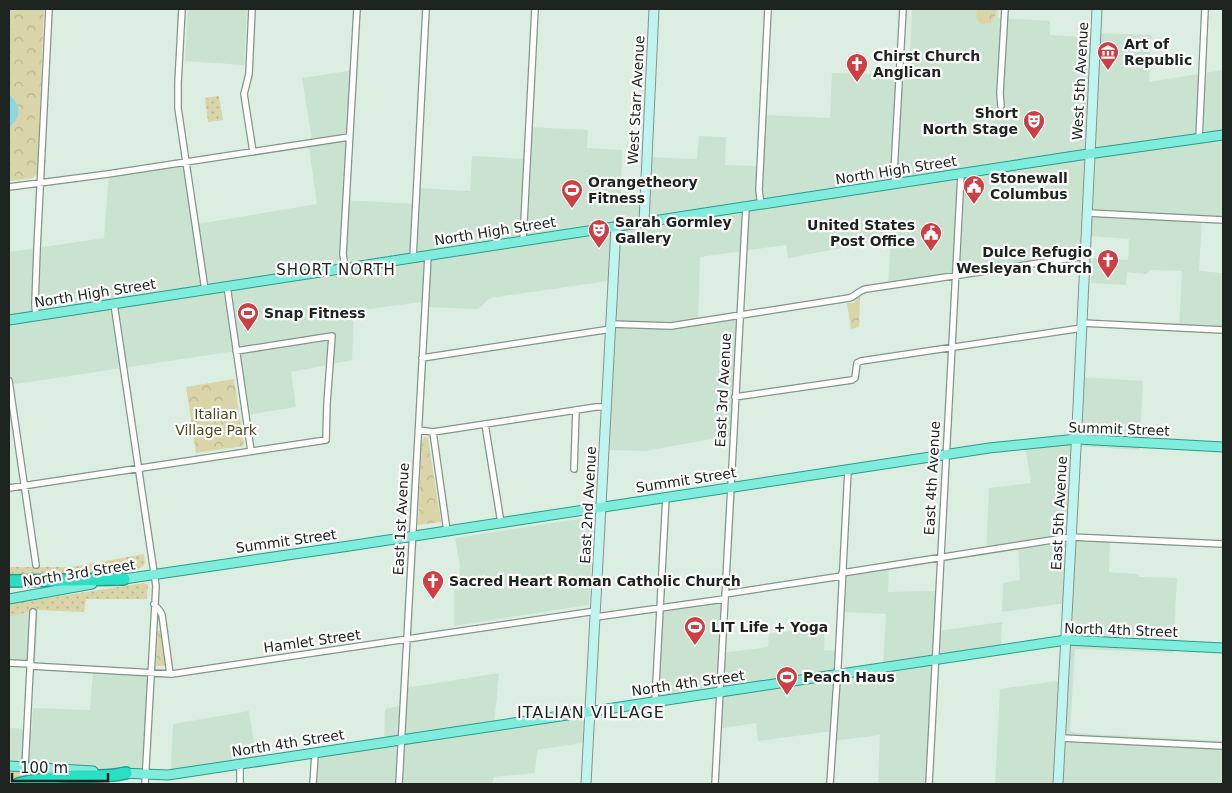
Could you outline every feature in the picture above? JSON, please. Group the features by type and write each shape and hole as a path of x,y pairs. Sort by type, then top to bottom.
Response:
{"highway":[{"path":"9,581 124,579"},
{"path":"18,784 49,778 111,776 126,773"}],"main road":[{"name":"West Starr Avenue","path":"644,222 654,9"},
{"name":"West 5th Avenue","path":"1090,154 1097,9"},
{"name":"North High Street","path":"9,320 1223,135"},
{"name":"East 5th Avenue","path":"1058,784 1090,154"},
{"name":"East 2nd Avenue","path":"586,784 616,227"},
{"name":"Summit Street","path":"154,574 602,508 989,448 1077,439 1223,447"},
{"name":"North 3rd Street","path":"9,599 74,586 154,574"},
{"name":"North 4th Street","path":"9,766 168,775 1066,640 1223,648"}],"street":[{"path":"36,316 40,183 49,9"},
{"path":"182,9 178,108 205,290"},
{"path":"252,9 249,74 244,94 253,152"},
{"path":"345,268 343,257 357,9"},
{"path":"413,258 426,9"},
{"path":"523,241 536,9"},
{"path":"761,205 760,190 768,9"},
{"path":"895,184 902,9"},
{"path":"1001,106 1000,93 1005,9"},
{"path":"1199,139 1205,9"},
{"path":"9,187 350,137"},
{"name":"East 4th Avenue","path":"929,784 960,174"},
{"name":"East 3rd Avenue","path":"714,784 746,207"},
{"path":"1088,213 1223,220"},
{"name":"East 1st Avenue","path":"399,784 428,256"},
{"path":"422,358 611,326 671,326 740,316 852,298 863,289 1086,256"},
{"path":"226,286 251,451"},
{"path":"114,304 156,586 145,784"},
{"path":"735,397 852,380 855,378 857,364 861,361 952,348 1082,325 1223,330"},
{"path":"9,488 326,440 332,336 236,351"},
{"path":"9,383 36,565"},
{"path":"418,430 433,432 596,407 607,407"},
{"path":"574,469 576,410"},
{"path":"485,424 501,523"},
{"path":"433,432 447,531"},
{"path":"830,784 848,470"},
{"path":"655,702 666,498"},
{"name":"Hamlet Street","path":"9,663 170,674 596,614 660,607 842,574 1072,537 1223,544"},
{"path":"154,604 162,615 170,674"},
{"path":"25,767 33,612"},
{"path":"1060,738 1223,746"},
{"path":"313,784 315,754"},
{"path":"240,764 240,784"}],"shaded area":[{"path":"188,9 247,9 244,65 185,61"},
{"path":"912,9 998,9 998,18 1050,21 1050,35 1096,38 1096,33 1151,35 1149,82 1223,70 1223,220 1202,219 1199,271 1223,273 1223,330 1179,328 1182,271 1152,270 1145,274 1127,272 1126,285 1091,283 1093,258 1128,260 1129,239 1090,236 1088,253 888,285 891,239 788,258 786,245 700,257 698,322 741,317 734,435 645,451 606,450 615,280 490,298 478,309 428,307 422,302 354,311 352,360 291,372 296,407 246,415 236,351 9,385 9,252 104,238 109,172 187,160 197,224 317,204 308,141 312,140 302,78 354,70 347,200 416,204 417,188 470,191 472,156 527,159 528,127 588,130 587,148 622,150 621,194 647,196 648,157 697,159 699,136 726,137 725,165 761,166 764,115 830,118 832,73 909,75"},
{"path":"1080,377 1143,381 1139,450 1076,446 1072,535 1110,537 1109,572 1136,574 1140,577 1177,578 1173,653 1075,649 1070,730 1074,733 1223,741 1223,784 995,784 1000,689 1063,680 1067,603 1002,612 1003,583 1020,580 1018,546 986,551 989,488 1031,483 1025,444 1077,437"},
{"path":"591,517 594,519 589,605 454,626 454,590 459,590 460,566 455,538"},
{"path":"889,566 888,592 939,591 937,631 1002,622 1001,648 935,660 926,784 878,784 880,735 833,741 833,731 758,741 756,723 718,729 719,694 655,703 661,607 726,598 722,653 768,647 769,634 825,626 824,650 838,651 837,673 883,666 886,614 842,612 843,573"},
{"path":"38,610 35,666 9,664 9,617"},
{"path":"93,670 151,674 146,774 9,771 9,728 32,729 33,708 90,710"},
{"path":"499,673 494,725 590,711 588,742 537,750 535,773 494,777 492,784 399,784 405,688"},
{"path":"403,705 398,784 314,784 316,753 384,742 385,709"},
{"path":"249,711 257,762 172,775 173,724"}],"green space":[{"path":"9,9 44,9 37,173 33,178 9,181"},
{"path":"977,9 996,9 993,20 986,24 980,23 976,18"},
{"path":"219,96 223,120 208,122 205,98"},
{"path":"860,297 859,327 851,329 847,303 853,303"},
{"name":"Italian Village Park","path":"234,379 244,446 196,453 186,387"},
{"path":"424,437 428,439 441,522 418,525 422,442"},
{"path":"144,554 145,563 137,570 109,574 9,576 9,567 71,567"},
{"path":"144,583 148,584 147,599 86,599 84,612 38,610 9,617 9,604"},
{"path":"160,630 166,664 164,666 156,665 158,631"},
{"path":"9,771 42,772 42,775 9,783"}],"water":[{"path":"9,95 18,107 18,115 9,127"}],"place":[{"name":"Art of Republic","path":"1108,71"},
{"name":"Chirst Church Anglican","path":"857,83"},
{"name":"Short North Stage","path":"1034,140"},
{"name":"Stonewall Columbus","path":"974,205"},
{"name":"Orangetheory Fitness","path":"572,209"},
{"name":"Sarah Gormley Gallery","path":"599,249"},
{"name":"United States Post Office","path":"931,252"},
{"name":"Dulce Refugio Wesleyan Church","path":"1108,279"},
{"name":"Snap Fitness","path":"248,332"},
{"name":"Sacred Heart Roman Catholic Church","path":"433,600"},
{"name":"LIT Life + Yoga","path":"695,646"},
{"name":"Peach Haus","path":"787,696"}],"district":[{"name":"SHORT NORTH","path":"336,270"},
{"name":"ITALIAN VILLAGE","path":"591,712"}]}
